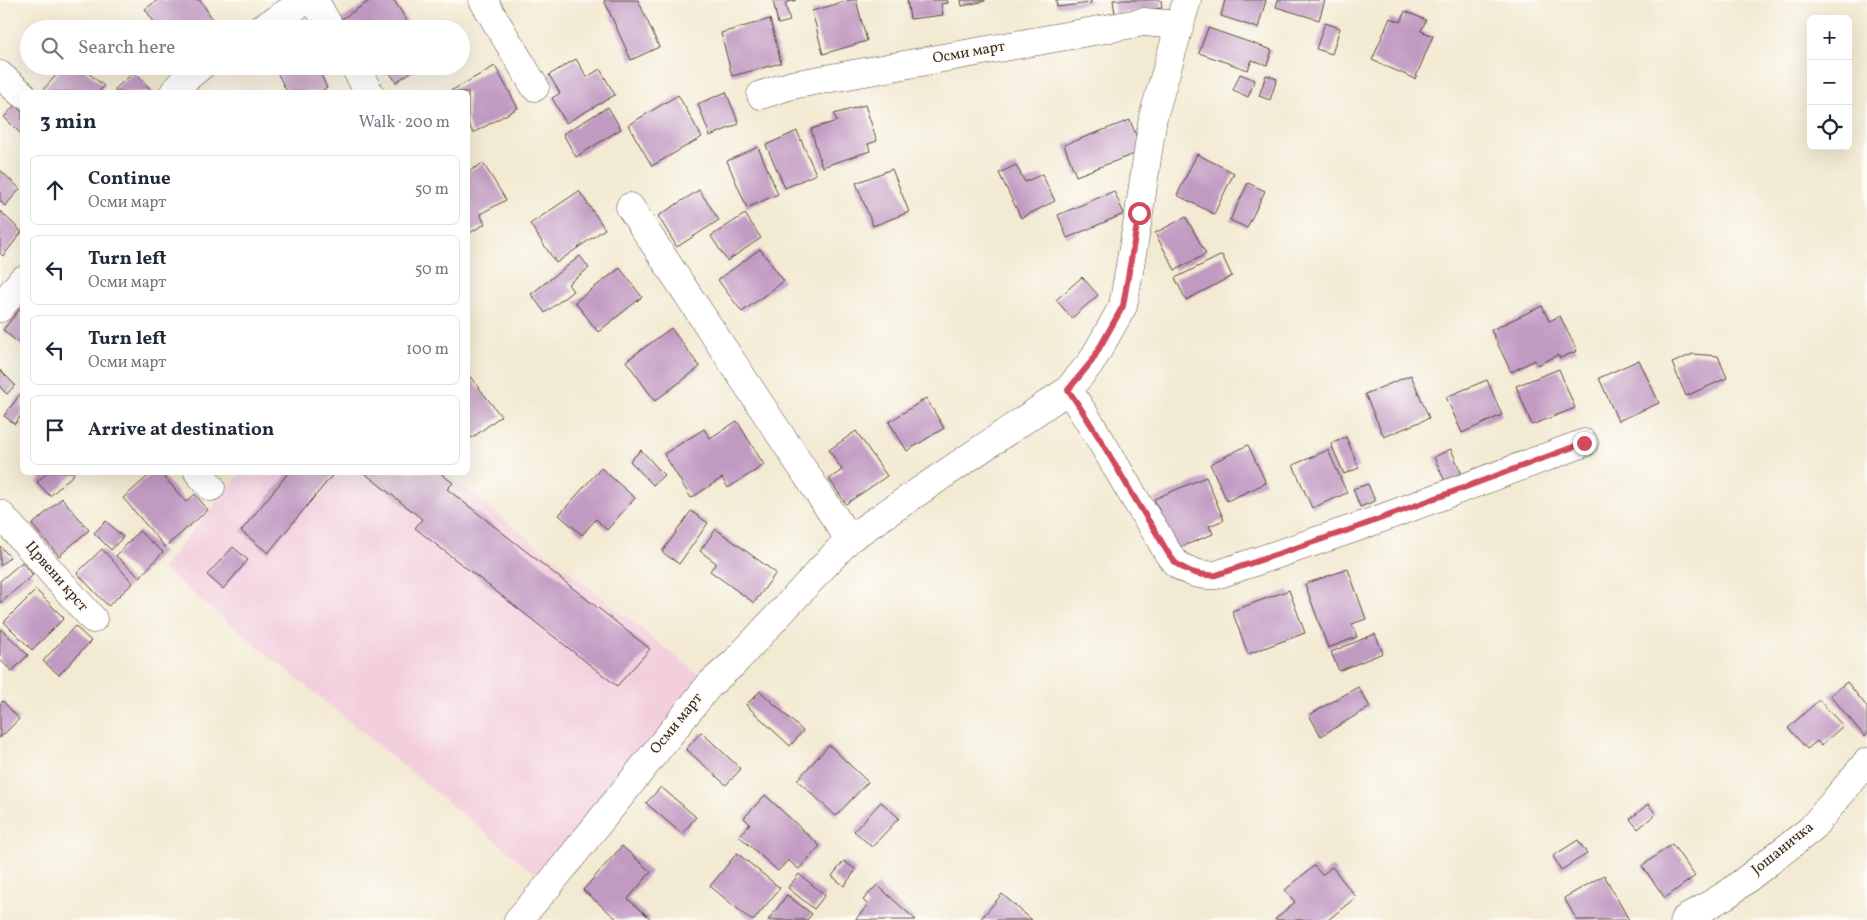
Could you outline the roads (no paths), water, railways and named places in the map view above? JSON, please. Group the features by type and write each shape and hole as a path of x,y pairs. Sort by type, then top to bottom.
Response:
{"street":[{"path":"275,20 307,0"},
{"path":"314,0 326,20"},
{"path":"483,0 534,87"},
{"name":"Осми март","path":"760,94 792,85 1144,22 1183,12"},
{"name":"Осми март","path":"518,920 710,684 734,663 849,539 1068,390 1092,361 1123,306 1153,117 1183,12"},
{"path":"0,75 20,92"},
{"path":"176,90 190,75"},
{"path":"360,75 369,90"},
{"path":"630,207 849,539"},
{"path":"0,308 20,283"},
{"path":"1068,390 1084,412 1134,498 1176,563 1204,576 1216,575 1358,527 1584,443"},
{"name":"Црвени крст","path":"0,514 93,619"},
{"name":"Јошаничка","path":"1684,920 1730,893 1811,829 1867,762"}]}
